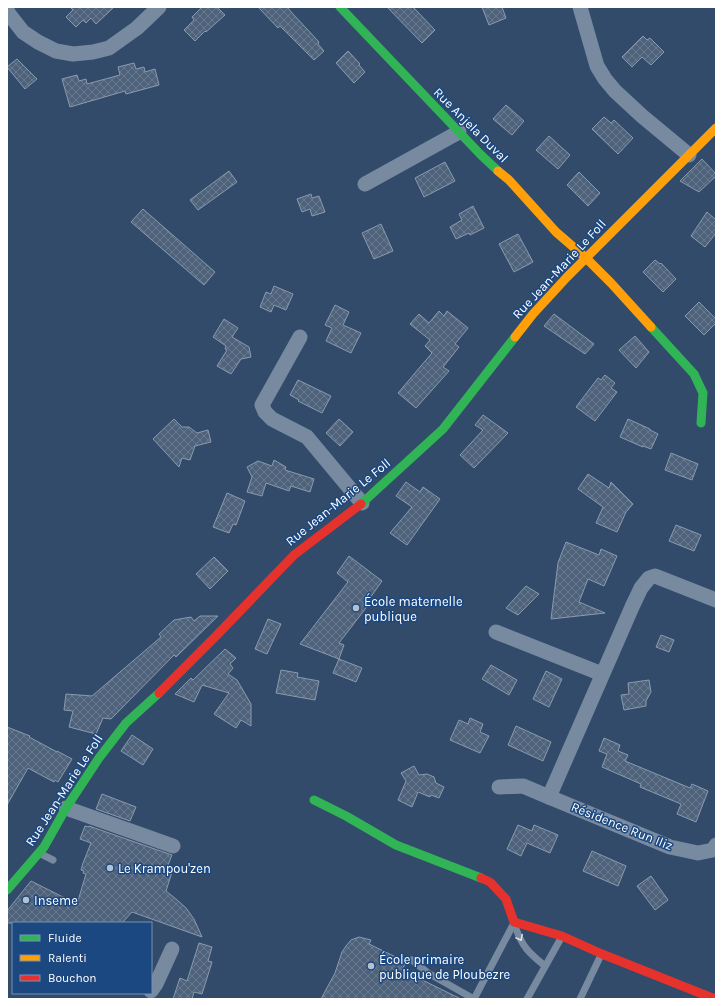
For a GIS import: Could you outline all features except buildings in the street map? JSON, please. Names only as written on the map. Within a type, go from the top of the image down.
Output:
[{"type":"main road","name":"Rue Anjela Duval","points":[[340,7],[480,154],[509,180],[556,232],[586,258],[616,288],[694,374],[703,393],[701,423]]},
{"type":"main road","name":"Rue Jean-Marie Le Foll","points":[[7,890],[49,839],[66,808],[99,758],[126,723],[160,692],[215,637],[294,555],[362,503],[443,429],[532,314],[716,128]]},
{"type":"main road","points":[[314,800],[346,816],[396,845],[490,882],[506,899],[514,922],[562,936],[602,954],[715,999]]},
{"type":"street","points":[[7,10],[23,32],[38,42],[56,51],[73,54],[93,52],[109,48],[137,28],[159,7]]},
{"type":"street","points":[[580,7],[597,66],[605,79],[615,91],[642,116],[689,155]]},
{"type":"street","points":[[365,184],[459,132]]},
{"type":"street","points":[[300,337],[262,405],[265,412],[272,419],[307,437],[362,503]]},
{"type":"street","points":[[549,797],[632,607],[641,588],[649,578],[655,576],[716,600]]},
{"type":"street","points":[[496,632],[602,674]]},
{"type":"street","name":"Résidence Run Iliz","points":[[499,787],[523,786],[670,847],[698,853],[713,850],[716,845]]},
{"type":"street","points":[[66,808],[168,842]]},
{"type":"street","points":[[152,989],[156,984],[172,949]]},
{"type":"lane","points":[[39,853],[53,860]]},
{"type":"lane","points":[[514,922],[519,938],[530,953],[545,966]]},
{"type":"lane","points":[[412,960],[428,973],[474,999],[514,922]]},
{"type":"lane","points":[[527,999],[562,936]]},
{"type":"lane","points":[[580,999],[602,954]]},
{"type":"traffic: fast","points":[[340,7],[498,171]]},
{"type":"traffic: fast","points":[[651,327],[694,374],[703,393],[701,423]]},
{"type":"traffic: fast","points":[[361,504],[443,429],[515,337]]},
{"type":"traffic: fast","points":[[7,890],[44,847],[66,808],[99,758],[126,723],[159,693]]},
{"type":"traffic: fast","points":[[314,800],[346,816],[396,845],[481,878]]},
{"type":"traffic: slow","points":[[515,337],[533,314],[567,277],[716,128]]},
{"type":"traffic: slow","points":[[498,171],[509,180],[556,232],[586,258],[611,283],[651,327]]},
{"type":"traffic: jam","points":[[159,693],[294,555],[361,504]]},
{"type":"traffic: jam","points":[[481,878],[490,882],[506,899],[514,922],[562,936],[602,954],[715,999]]},
{"type":"place","name":"École maternelle publique","points":[[356,608]]},
{"type":"place","name":"Le Krampou'zen","points":[[110,868]]},
{"type":"place","name":"Inseme","points":[[26,900]]},
{"type":"place","name":"École primaire publique de Ploubezre","points":[[371,966]]}]
